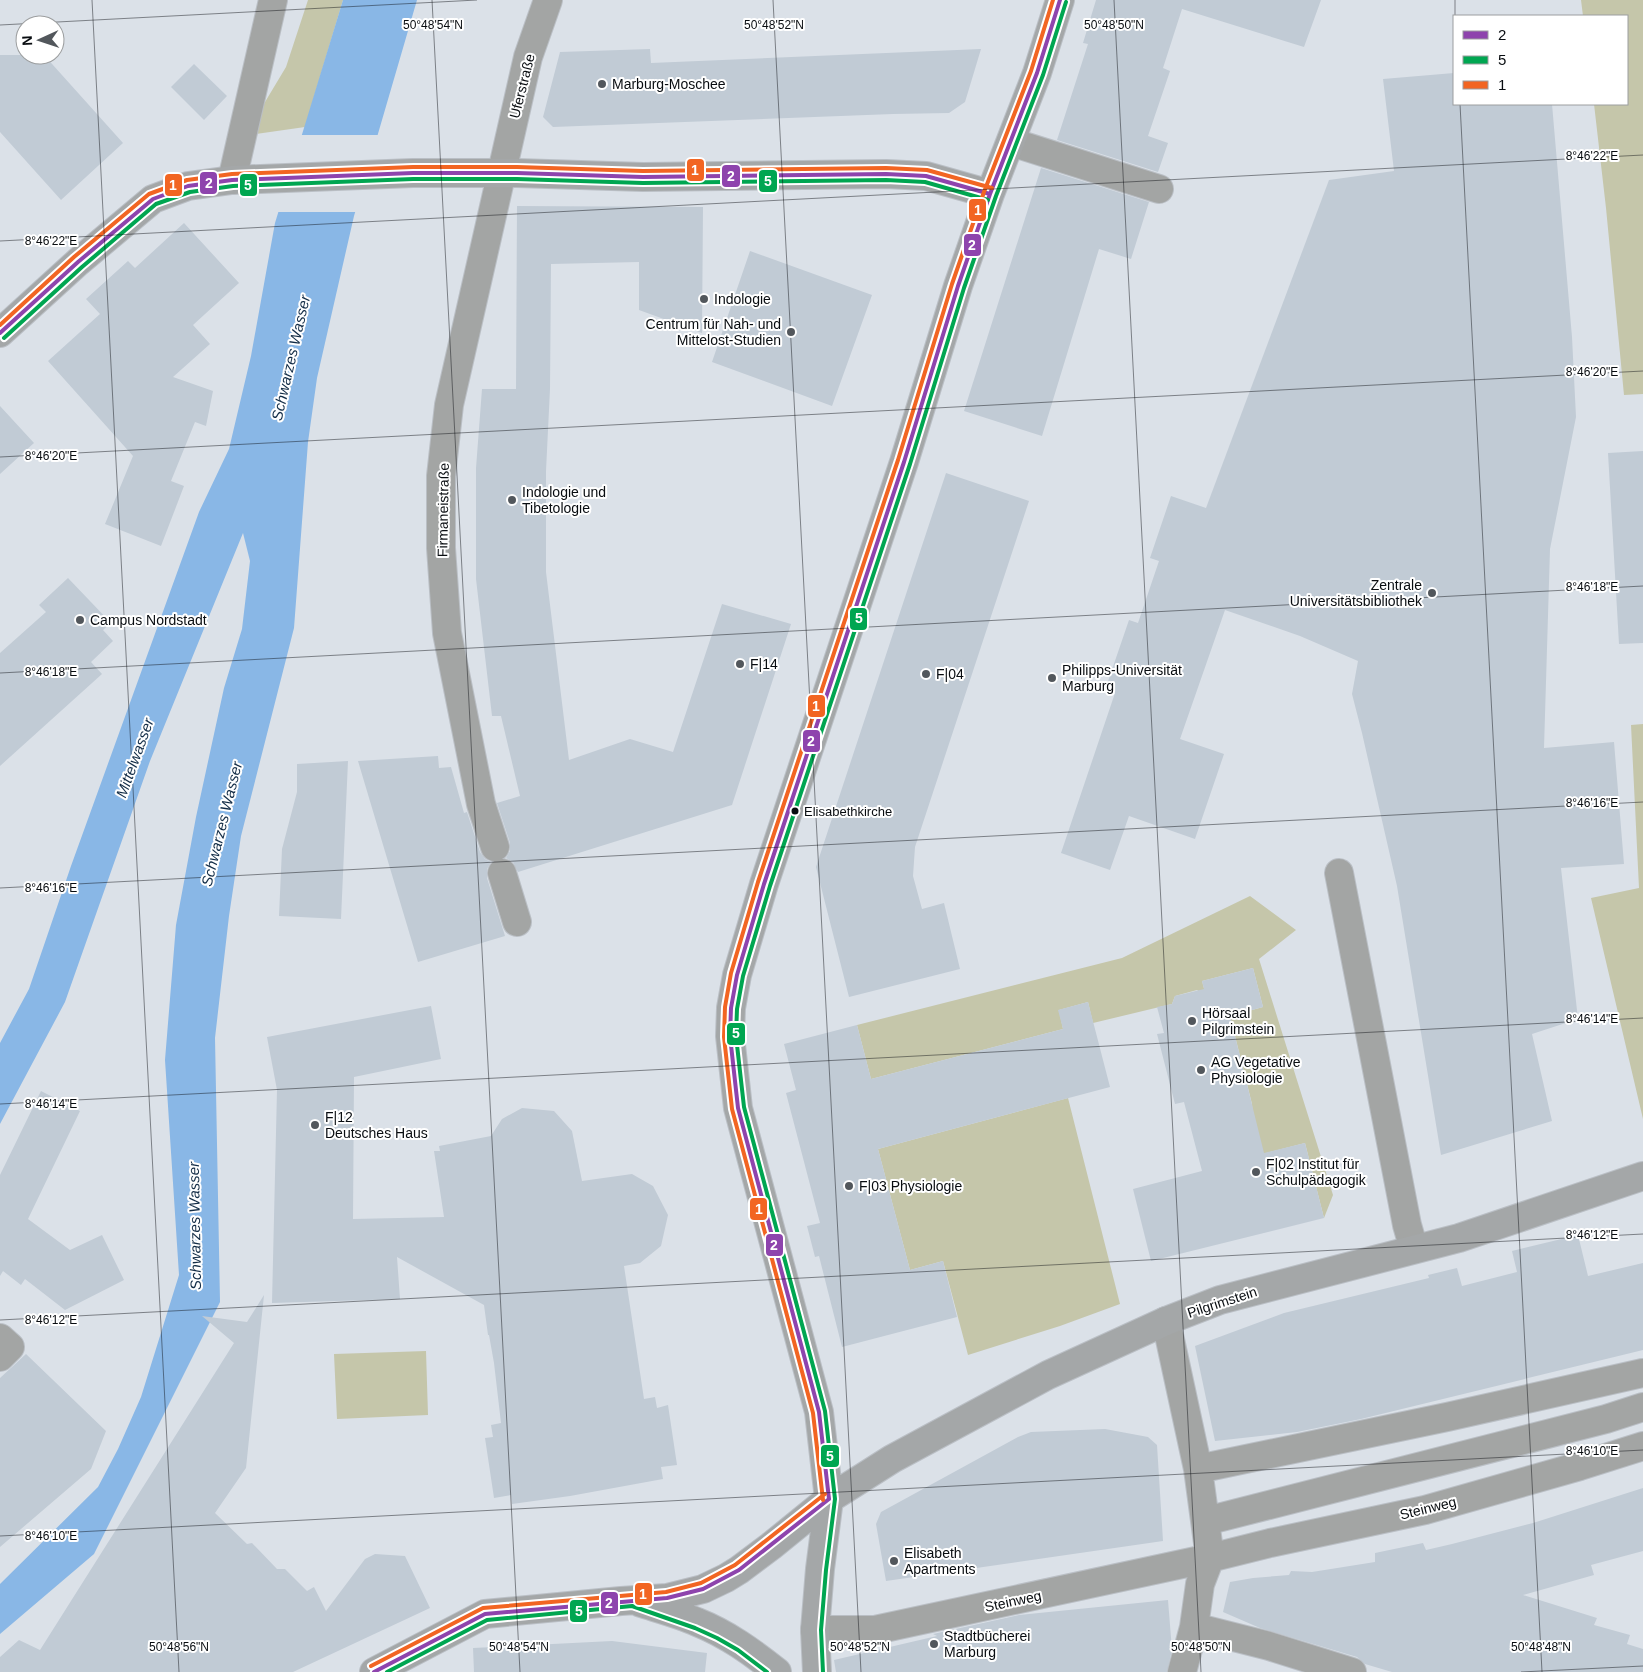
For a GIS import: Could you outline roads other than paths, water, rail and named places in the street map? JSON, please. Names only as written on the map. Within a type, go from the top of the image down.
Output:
[{"type":"main road","points":[[817,1672],[815,1630],[820,1569],[829,1499],[819,1412],[738,1108],[730,1036],[730,1008],[737,974],[764,884],[904,462],[958,286],[990,194],[1037,73],[1060,0]]},
{"type":"main road","points":[[0,333],[78,262],[153,199],[188,186],[271,177],[413,173],[643,177],[886,174],[926,176],[990,194]]},
{"type":"main road","name":"Pilgrimstein","points":[[374,1672],[485,1614],[667,1598],[703,1589],[726,1578],[767,1550],[829,1499],[892,1459],[1048,1376],[1166,1321],[1220,1300],[1459,1238],[1643,1176]]},
{"type":"main road","points":[[633,1600],[720,1632],[742,1645],[777,1672]]},
{"type":"street","points":[[232,180],[273,0]]},
{"type":"street","name":"Uferstraße","points":[[501,174],[528,56],[548,0]]},
{"type":"street","points":[[1011,142],[1159,189]]},
{"type":"street","name":"Firmaneistraße","points":[[495,846],[481,804],[447,633],[441,548],[441,476],[449,405],[501,174]]},
{"type":"street","points":[[502,873],[517,922]]},
{"type":"street","points":[[1338,873],[1407,1224],[1414,1249]]},
{"type":"street","points":[[1166,1321],[1198,1469],[1210,1558],[1200,1584],[1194,1627],[1182,1672]]},
{"type":"street","points":[[0,1338],[10,1348],[0,1357]]},
{"type":"street","points":[[1198,1469],[1447,1418],[1643,1373]]},
{"type":"street","points":[[1206,1521],[1606,1419],[1643,1407]]},
{"type":"street","name":"Steinweg","points":[[815,1630],[875,1630],[1210,1558],[1270,1543],[1425,1510],[1643,1446]]},
{"type":"street","points":[[1194,1627],[1269,1646],[1352,1672]]},
{"type":"water","points":[[343,0],[417,0],[354,216],[317,378],[308,442],[294,628],[241,836],[229,916],[215,1038],[220,1302],[94,1554],[0,1634],[0,1584],[98,1487],[118,1449],[141,1397],[179,1275],[165,1060],[176,925],[196,817],[224,688],[242,629],[250,561],[243,533],[150,761],[65,1002],[0,1124],[0,1043],[29,989],[71,866],[199,512],[229,449],[251,356],[275,223]]},
{"type":"place","name":"Marburg-Moschee","points":[[602,84]]},
{"type":"place","name":"Indologie","points":[[704,299]]},
{"type":"place","name":"Centrum für Nah- und Mittelost-Studien","points":[[791,332]]},
{"type":"place","name":"Indologie und Tibetologie","points":[[512,500]]},
{"type":"place","name":"Zentrale Universitätsbibliothek","points":[[1432,593]]},
{"type":"place","name":"Campus Nordstadt","points":[[80,620]]},
{"type":"place","name":"F|14","points":[[740,664]]},
{"type":"place","name":"F|04","points":[[926,674]]},
{"type":"place","name":"Philipps-Universität Marburg","points":[[1052,678]]},
{"type":"place","name":"Elisabethkirche","points":[[795,811]]},
{"type":"place","name":"Hörsaal Pilgrimstein","points":[[1192,1021]]},
{"type":"place","name":"AG Vegetative Physiologie","points":[[1201,1070]]},
{"type":"place","name":"F|12 Deutsches Haus","points":[[315,1125]]},
{"type":"place","name":"F|02 Institut für Schulpädagogik","points":[[1256,1172]]},
{"type":"place","name":"F|03 Physiologie","points":[[849,1186]]},
{"type":"place","name":"Elisabeth Apartments","points":[[894,1561]]},
{"type":"place","name":"Stadtbücherei Marburg","points":[[934,1644]]},
{"type":"water label","name":"Schwarzes Wasser","points":[[291,358]]},
{"type":"water label","name":"Mittelwasser","points":[[135,758]]},
{"type":"water label","name":"Schwarzes Wasser","points":[[222,824]]},
{"type":"water label","name":"Schwarzes Wasser","points":[[195,1226]]}]
